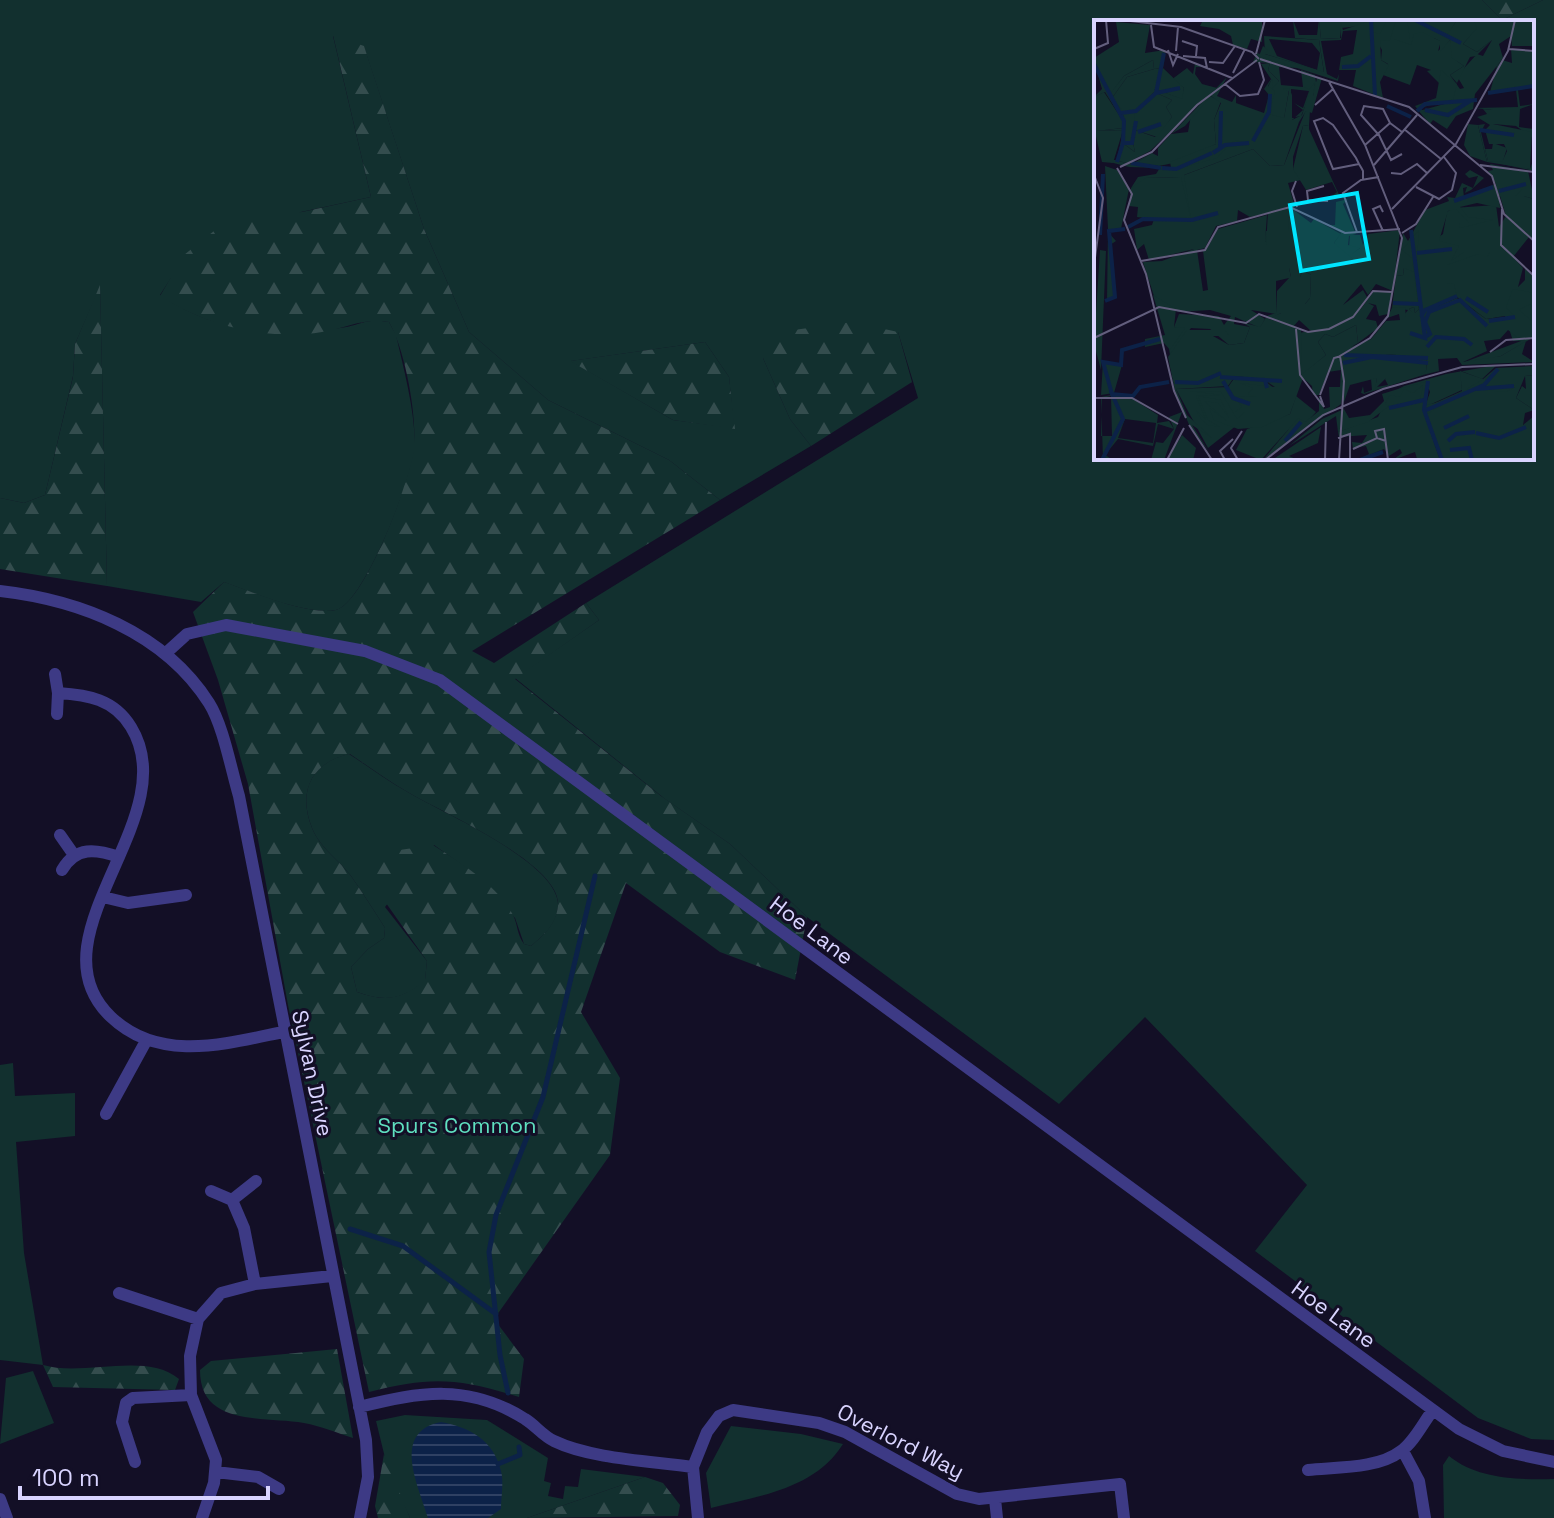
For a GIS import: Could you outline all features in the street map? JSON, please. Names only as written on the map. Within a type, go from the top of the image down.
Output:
[{"type":"street","points":[[0,591],[76,606],[115,622],[166,653]]},
{"type":"street","name":"Hoe Lane","points":[[166,653],[187,634],[226,625],[365,651],[440,680],[1459,1429],[1503,1451],[1554,1462]]},
{"type":"street","name":"Sylvan Drive","points":[[166,653],[210,704],[235,783],[359,1407],[368,1477],[360,1518]]},
{"type":"street","points":[[55,674],[57,714]]},
{"type":"street","points":[[58,693],[84,695],[112,705],[125,717],[138,737],[143,756],[143,788],[88,940],[89,980],[103,1010],[130,1033],[146,1041],[212,1047],[283,1032]]},
{"type":"street","points":[[60,835],[74,855]]},
{"type":"street","points":[[62,870],[74,855],[92,850],[119,857]]},
{"type":"street","points":[[103,897],[128,903],[186,895]]},
{"type":"street","points":[[106,1114],[146,1041]]},
{"type":"street","points":[[232,1200],[256,1181]]},
{"type":"street","points":[[211,1191],[232,1200],[244,1228],[255,1284]]},
{"type":"street","points":[[202,1518],[216,1472],[216,1460],[191,1395],[190,1356],[198,1319],[221,1293],[255,1284],[332,1276]]},
{"type":"street","points":[[119,1293],[198,1319]]},
{"type":"street","points":[[359,1407],[432,1391],[468,1395],[526,1420],[555,1442],[693,1467],[698,1518]]},
{"type":"street","points":[[135,1462],[122,1422],[126,1403],[133,1398],[191,1395]]},
{"type":"street","name":"Overlord Way","points":[[693,1467],[707,1432],[719,1416],[733,1410],[819,1423],[845,1432],[957,1494],[995,1499],[1120,1484],[1124,1518]]},
{"type":"street","points":[[1308,1470],[1356,1465],[1403,1451],[1433,1410]]},
{"type":"street","points":[[1403,1451],[1419,1481],[1425,1518]]},
{"type":"street","points":[[216,1472],[258,1477],[279,1489]]},
{"type":"street","points":[[0,1499],[7,1518]]},
{"type":"street","points":[[995,1499],[997,1518]]},
{"type":"green space","points":[[0,0],[1482,0],[1502,20],[1543,0],[1554,0],[1554,1440],[1531,1439],[1478,1418],[1255,1251],[1307,1185],[1145,1017],[1059,1104],[807,917],[730,844],[665,799],[515,678],[599,620],[586,603],[918,398],[898,332],[763,358],[790,419],[811,446],[720,500],[669,460],[548,400],[469,332],[424,229],[364,47],[333,36],[371,197],[301,212],[171,278],[160,295],[202,317],[247,329],[293,332],[340,328],[368,321],[389,322],[396,335],[405,375],[415,443],[397,507],[360,585],[336,610],[324,611],[280,602],[224,582],[201,602],[107,586],[100,287],[75,344],[73,376],[45,495],[24,503],[0,498]],"holes":[[[705,342],[729,377],[734,428],[673,420],[571,361]]]},
{"type":"green space","points":[[1482,0],[1543,0],[1502,20]]},
{"type":"green space","name":"Spurs Common","points":[[333,35],[364,46],[424,229],[469,332],[548,400],[669,460],[720,500],[472,651],[494,663],[586,603],[599,620],[515,679],[661,796],[730,844],[807,917],[795,980],[720,952],[626,883],[581,1012],[620,1078],[610,1155],[494,1319],[524,1359],[519,1397],[479,1386],[444,1381],[410,1383],[369,1392],[288,1005],[248,784],[218,680],[193,612],[224,582],[280,602],[311,609],[336,610],[348,602],[373,563],[405,484],[414,447],[414,418],[405,365],[389,322],[362,322],[301,334],[259,332],[197,316],[160,296],[184,255],[229,219],[302,212],[371,197]],"holes":[[[350,754],[406,791],[496,840],[540,873],[554,890],[558,906],[555,918],[545,933],[531,946],[524,944],[513,915],[498,894],[433,845],[392,852],[376,861],[369,879],[427,961],[425,980],[408,992],[392,997],[357,992],[351,967],[384,938],[385,928],[351,876],[315,835],[306,802],[307,790],[317,771]]]},
{"type":"green space","points":[[100,285],[107,586],[0,569],[0,498],[24,503],[45,495],[73,377],[75,344]]},
{"type":"green space","points":[[852,322],[898,332],[912,382],[811,446],[790,419],[763,358],[772,333]]},
{"type":"green space","points":[[705,342],[729,377],[735,429],[673,420],[570,361]]},
{"type":"green space","points":[[349,754],[399,787],[496,840],[540,873],[554,890],[558,907],[555,919],[545,934],[531,946],[524,944],[515,918],[472,872],[434,845],[385,907],[427,961],[425,981],[408,992],[392,997],[357,992],[351,967],[384,938],[385,928],[351,876],[315,835],[306,802],[307,790],[317,771],[336,758]]},
{"type":"green space","points":[[13,1063],[15,1096],[75,1093],[75,1136],[16,1142],[24,1253],[43,1365],[0,1360],[0,1065]]},
{"type":"green space","points":[[337,1349],[353,1438],[304,1423],[253,1418],[222,1410],[210,1401],[203,1388],[200,1370],[211,1361]]},
{"type":"green space","points":[[43,1365],[77,1368],[132,1365],[166,1371],[179,1379],[175,1390],[53,1387]]},
{"type":"green space","points":[[33,1371],[54,1423],[0,1444],[6,1378]]},
{"type":"green space","points":[[405,1415],[487,1420],[548,1458],[544,1481],[551,1483],[548,1496],[563,1499],[565,1486],[578,1487],[581,1469],[645,1477],[527,1518],[410,1518],[388,1470],[376,1421]]},
{"type":"green space","points":[[731,1426],[801,1434],[843,1444],[831,1459],[802,1481],[711,1508],[706,1473]]},
{"type":"green space","points":[[384,1454],[410,1518],[378,1518],[375,1506]]},
{"type":"green space","points":[[1449,1456],[1485,1474],[1554,1479],[1554,1518],[1444,1518],[1443,1465]]},
{"type":"green space","points":[[645,1477],[663,1483],[680,1505],[678,1516],[527,1518]]},
{"type":"water","points":[[441,1422],[461,1427],[479,1437],[498,1460],[502,1480],[501,1509],[488,1518],[428,1518],[415,1475],[412,1448],[416,1436]]},
{"type":"waterway","points":[[508,1393],[500,1355],[489,1252],[496,1215],[543,1097],[595,876]]},
{"type":"waterway","points":[[350,1229],[403,1246],[496,1314]]},
{"type":"waterway","points":[[498,1464],[520,1455],[519,1447]]}]
